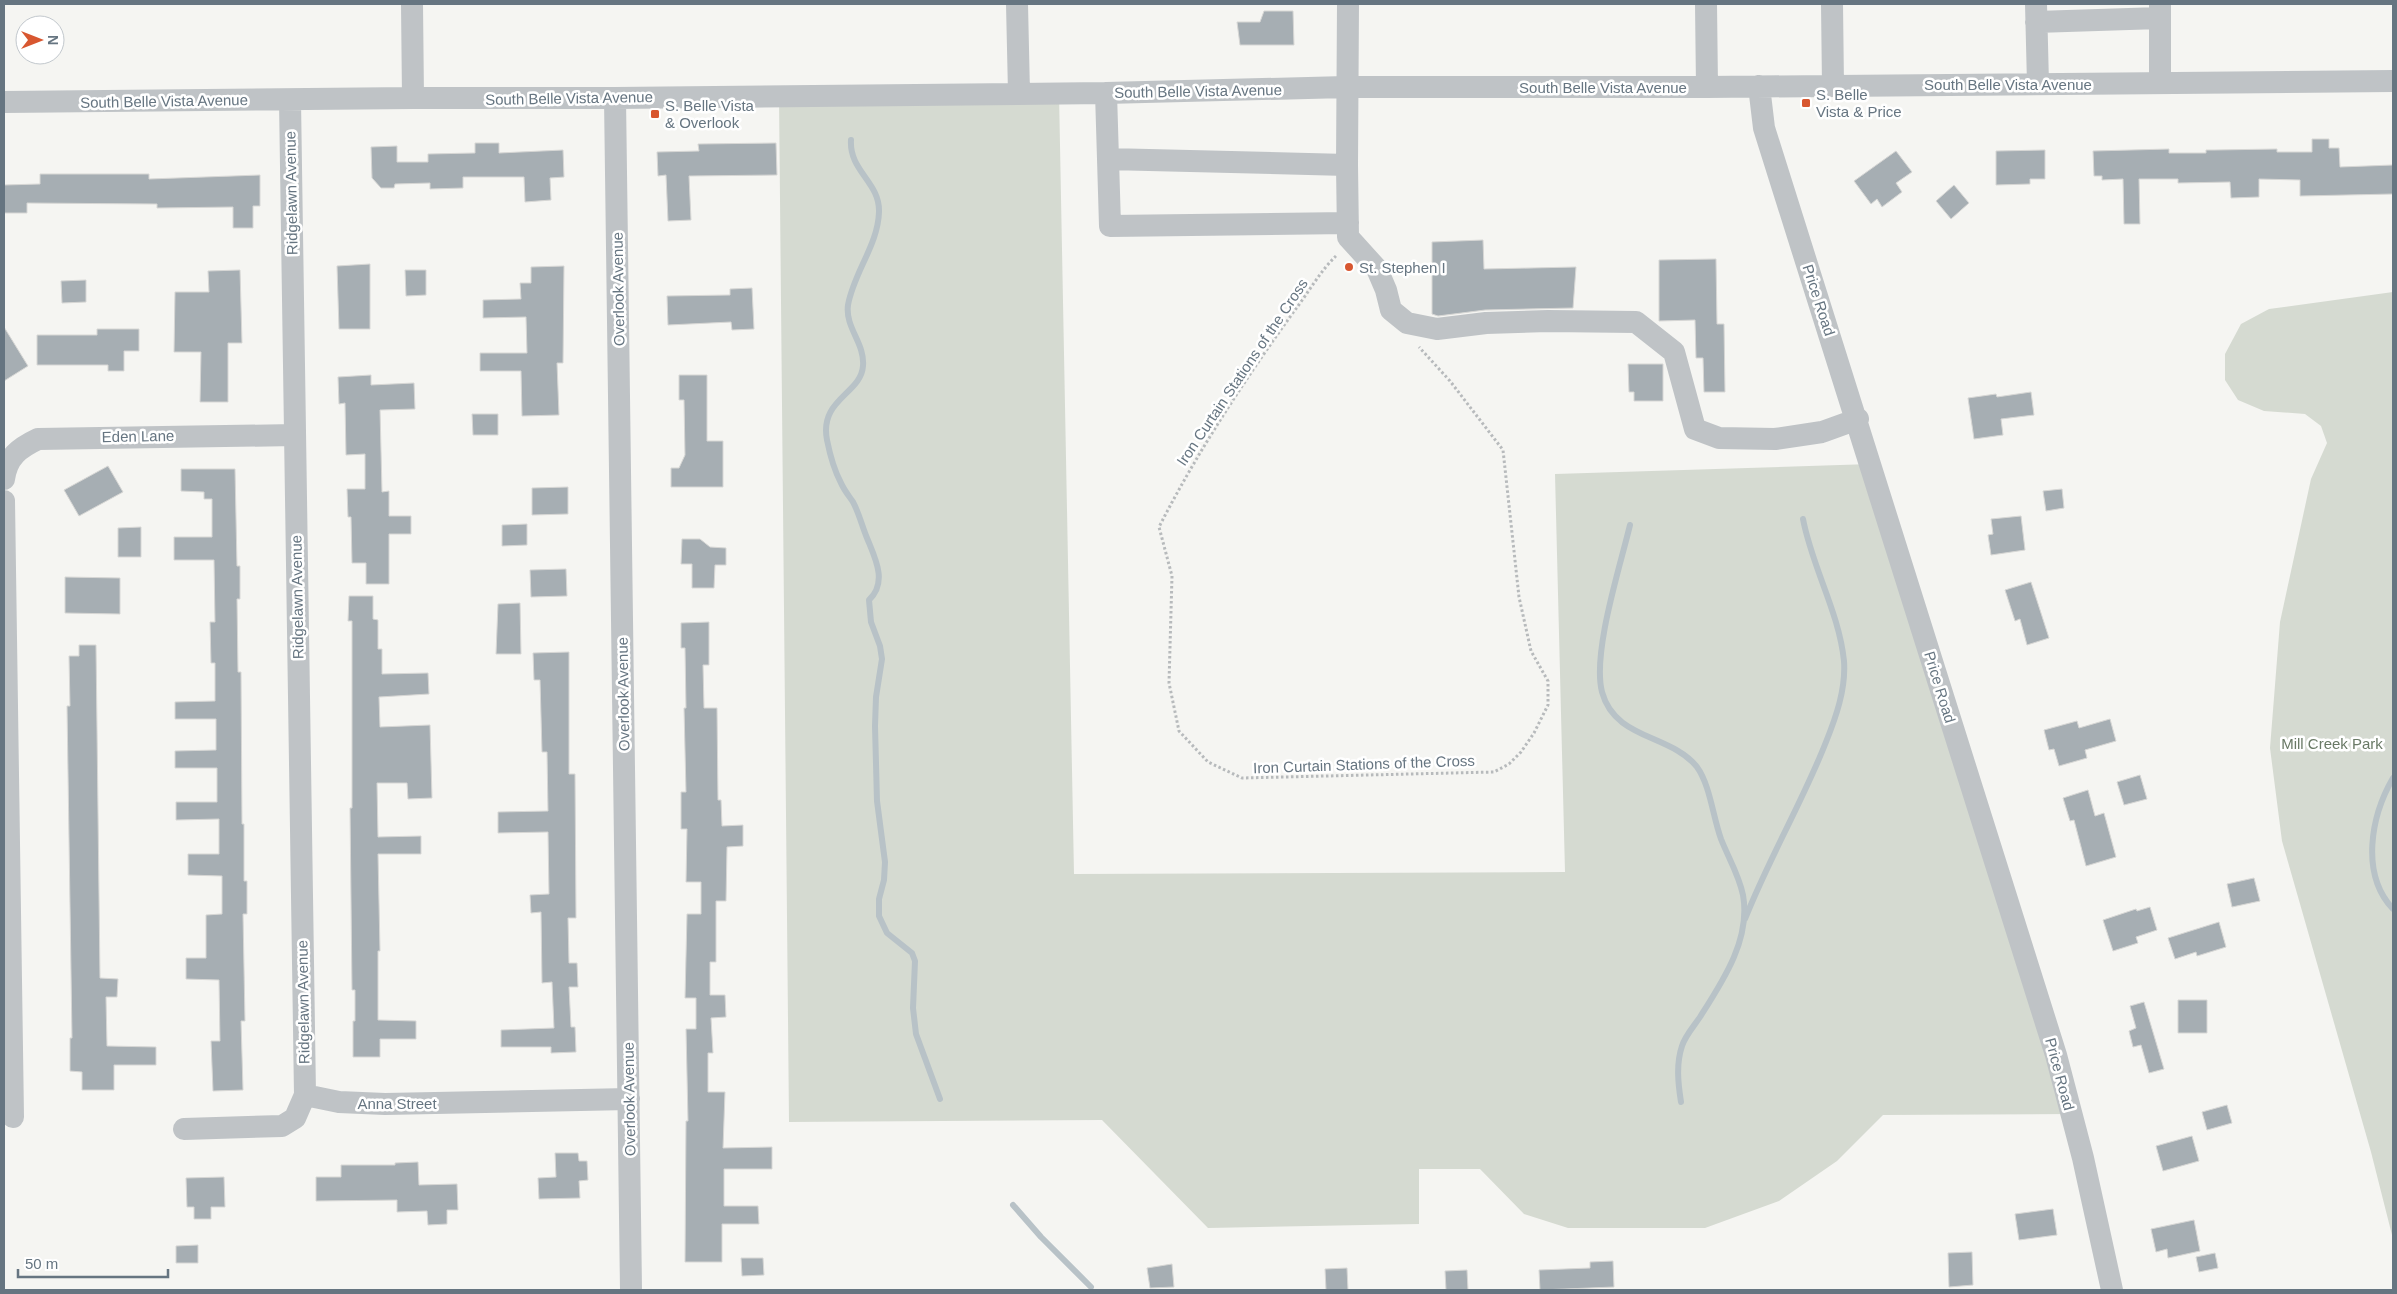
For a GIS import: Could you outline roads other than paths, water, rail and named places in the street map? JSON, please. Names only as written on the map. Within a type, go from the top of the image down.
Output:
[{"type":"street","points":[[412,4],[413,98]]},
{"type":"street","points":[[1017,4],[1019,93]]},
{"type":"street","points":[[1348,4],[1346,87],[1348,237],[1377,269],[1386,290],[1391,310],[1407,323],[1437,329],[1486,323],[1548,321],[1636,322],[1674,352],[1695,429],[1718,438],[1775,439],[1822,432],[1858,420]]},
{"type":"street","points":[[1706,4],[1707,87]]},
{"type":"street","points":[[1832,4],[1833,86]]},
{"type":"street","points":[[2038,84],[2036,13],[2160,11],[2160,83]]},
{"type":"street","name":"South Belle Vista Avenue","points":[[4,102],[1106,93],[1346,87],[1707,87],[2393,81]]},
{"type":"street","name":"Price Road","points":[[1759,86],[1764,128],[1858,420],[2056,1056],[2083,1158],[2112,1290]]},
{"type":"street","points":[[1106,93],[1110,226],[1348,223]]},
{"type":"street","name":"Overlook Avenue","points":[[615,98],[631,1290]]},
{"type":"street","name":"Ridgelawn Avenue","points":[[290,100],[305,1095]]},
{"type":"street","points":[[1108,159],[1347,165]]},
{"type":"street","name":"Eden Lane","points":[[4,479],[10,459],[18,449],[38,439],[295,435]]},
{"type":"street","points":[[4,501],[13,1116]]},
{"type":"street","points":[[184,1129],[282,1126],[295,1118],[305,1095]]},
{"type":"street","name":"Anna Street","points":[[305,1095],[339,1102],[385,1104],[629,1099]]},
{"type":"waterway","points":[[851,140],[855,160],[875,192],[879,212],[875,236],[855,281],[848,305],[849,321],[863,358],[861,376],[834,406],[829,415],[826,426],[827,440],[836,473],[857,511],[876,562],[879,578],[875,593],[869,600],[871,622],[880,646],[882,659],[876,697],[875,726],[877,801],[885,862],[884,880],[879,899],[879,916],[887,933],[912,953],[915,961],[913,1008],[916,1034],[940,1099]]},
{"type":"waterway","points":[[1745,919],[1764,874],[1817,765],[1837,713],[1842,692],[1844,661],[1837,625],[1812,555],[1803,519]]},
{"type":"waterway","points":[[1630,525],[1604,633],[1600,675],[1602,692],[1609,708],[1619,719],[1631,728],[1673,748],[1686,756],[1697,767],[1705,783],[1721,839],[1736,873],[1743,895],[1743,928],[1733,959],[1718,989],[1683,1042],[1678,1074],[1681,1102]]},
{"type":"waterway","points":[[2393,778],[2379,810],[2372,845],[2376,879],[2383,895],[2393,909]]},
{"type":"waterway","points":[[1013,1205],[1041,1237],[1091,1287]]},
{"type":"place","name":"S. Belle Vista & Price","points":[[1806,103]]},
{"type":"place","name":"S. Belle Vista & Overlook","points":[[655,114]]},
{"type":"place","name":"St. Stephen I","points":[[1349,267]]},
{"type":"park label","name":"Mill Creek Park","points":[[2332,743]]}]
